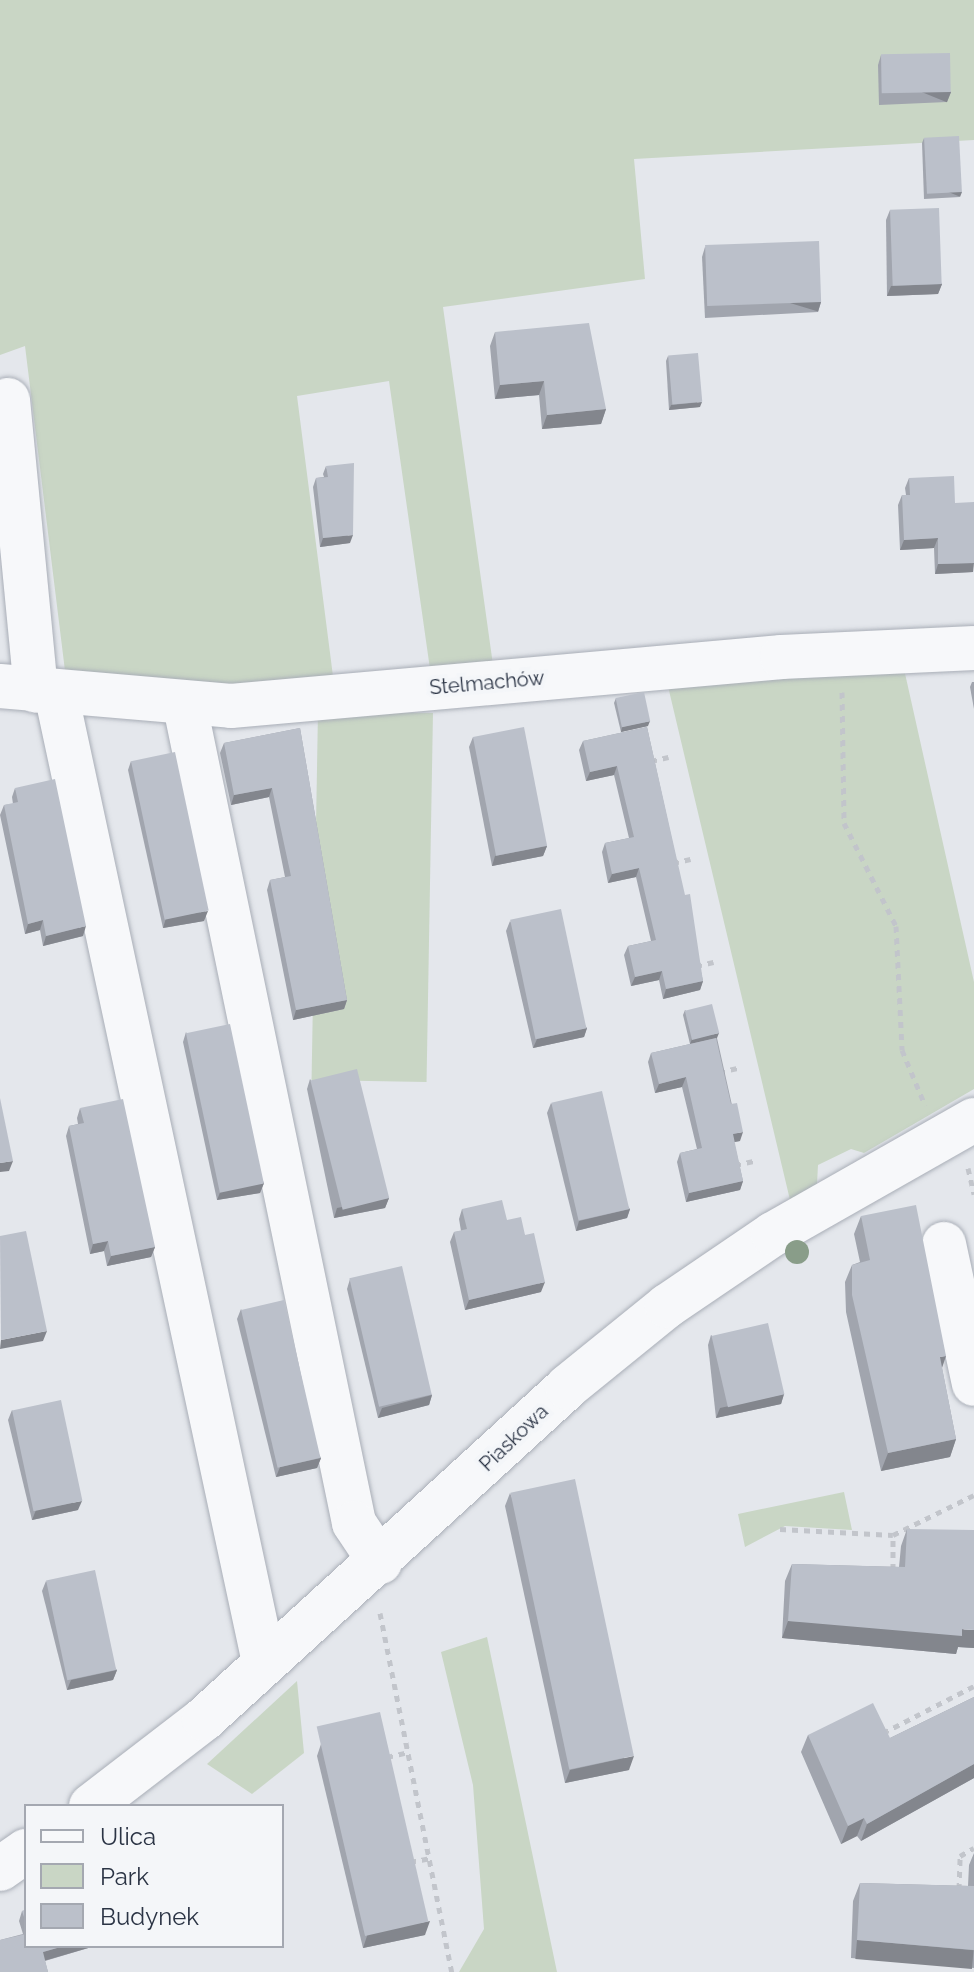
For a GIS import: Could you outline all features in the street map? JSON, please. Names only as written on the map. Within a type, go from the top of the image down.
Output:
[{"type":"street","points":[[8,400],[31,690],[264,1662]]},
{"type":"street","name":"Stelmachów","points":[[31,690],[185,706],[841,653],[974,648]]},
{"type":"street","points":[[185,706],[354,1523],[373,1568]]},
{"type":"street","name":"Piaskowa","points":[[93,1804],[373,1568],[567,1387],[667,1306],[773,1234],[957,1130]]},
{"type":"street","points":[[944,1244],[974,1384]]},
{"type":"street","points":[[0,1869],[24,1852]]},
{"type":"path","points":[[841,653],[844,823],[896,926],[902,1050],[957,1130]]},
{"type":"path","points":[[650,761],[669,757]]},
{"type":"path","points":[[672,863],[691,859]]},
{"type":"path","points":[[695,967],[714,962]]},
{"type":"path","points":[[718,1073],[738,1068]]},
{"type":"path","points":[[734,1165],[754,1161]]},
{"type":"path","points":[[780,1529],[893,1535],[974,1495]]},
{"type":"path","points":[[893,1535],[893,1577],[904,1577]]},
{"type":"path","points":[[373,1568],[452,1972]]},
{"type":"path","points":[[883,1733],[974,1686]]},
{"type":"path","points":[[382,1758],[409,1752]]},
{"type":"path","points":[[973,1897],[958,1895],[960,1856],[974,1848]]},
{"type":"path","points":[[409,1862],[430,1858]]},
{"type":"green space","points":[[0,0],[974,0],[974,140],[634,159],[645,279],[443,307],[494,672],[431,676],[389,381],[297,396],[334,684],[229,695],[66,679],[25,346],[0,355]]},
{"type":"green space","points":[[902,660],[974,982],[974,1089],[864,1153],[851,1149],[818,1165],[817,1184],[790,1200],[666,678]]},
{"type":"green space","points":[[318,711],[433,713],[427,1082],[312,1080]]},
{"type":"green space","points":[[844,1492],[852,1530],[785,1526],[745,1547],[738,1514]]},
{"type":"green space","points":[[487,1637],[557,1972],[459,1972],[484,1929],[473,1785],[441,1652]]},
{"type":"green space","points":[[297,1681],[304,1753],[252,1794],[207,1764]]},
{"type":"building","points":[[950,53],[951,92],[882,93],[881,54]]},
{"type":"building","points":[[959,136],[962,192],[927,194],[924,138]]},
{"type":"building","points":[[939,208],[942,284],[893,286],[890,210]]},
{"type":"building","points":[[819,241],[821,302],[707,306],[705,245]]},
{"type":"building","points":[[589,323],[606,409],[547,415],[544,381],[500,385],[495,332]]},
{"type":"building","points":[[698,353],[702,402],[672,404],[668,356]]},
{"type":"building","points":[[354,463],[353,535],[323,538],[316,478],[328,477],[326,466]]},
{"type":"building","points":[[954,476],[955,503],[974,502],[974,563],[938,564],[938,538],[904,540],[902,495],[910,495],[909,478]]},
{"type":"building","points":[[644,692],[650,721],[622,727],[616,698]]},
{"type":"building","points":[[524,727],[547,846],[496,856],[473,737]]},
{"type":"building","points":[[647,727],[685,895],[690,894],[703,981],[666,989],[662,971],[635,977],[628,946],[656,940],[639,868],[612,874],[605,843],[634,837],[617,766],[590,772],[583,741]]},
{"type":"building","points":[[300,728],[347,1000],[296,1010],[270,880],[291,876],[272,788],[234,795],[224,743]]},
{"type":"building","points":[[175,752],[209,910],[165,920],[131,761]]},
{"type":"building","points":[[55,779],[86,926],[46,936],[43,920],[28,924],[4,805],[18,802],[15,788]]},
{"type":"building","points":[[561,909],[586,1028],[536,1039],[510,920]]},
{"type":"building","points":[[712,1004],[719,1033],[692,1040],[685,1011]]},
{"type":"building","points":[[230,1024],[264,1183],[220,1193],[186,1033]]},
{"type":"building","points":[[716,1038],[731,1104],[737,1103],[743,1132],[733,1134],[743,1181],[689,1193],[680,1153],[702,1148],[686,1077],[659,1084],[651,1053]]},
{"type":"building","points":[[357,1069],[389,1198],[343,1210],[310,1081]]},
{"type":"building","points":[[602,1091],[629,1209],[579,1221],[551,1103]]},
{"type":"building","points":[[0,1098],[13,1161],[0,1163]]},
{"type":"building","points":[[123,1099],[155,1247],[111,1256],[108,1241],[93,1244],[69,1126],[84,1123],[80,1108]]},
{"type":"building","points":[[502,1200],[507,1220],[521,1217],[525,1235],[534,1233],[545,1282],[469,1300],[454,1232],[467,1229],[462,1209]]},
{"type":"building","points":[[916,1205],[946,1356],[940,1357],[956,1439],[888,1453],[852,1295],[852,1265],[870,1260],[861,1216]]},
{"type":"building","points":[[26,1231],[47,1331],[1,1340],[0,1236]]},
{"type":"building","points":[[402,1266],[432,1395],[379,1407],[349,1278]]},
{"type":"building","points":[[284,1300],[320,1458],[278,1468],[241,1310]]},
{"type":"building","points":[[768,1323],[784,1394],[728,1407],[711,1336]]},
{"type":"building","points":[[61,1400],[82,1501],[34,1511],[12,1410]]},
{"type":"building","points":[[575,1479],[634,1756],[569,1770],[510,1493]]},
{"type":"building","points":[[907,1529],[974,1530],[974,1630],[962,1629],[962,1636],[788,1621],[792,1564],[905,1567]]},
{"type":"building","points":[[95,1570],[116,1670],[67,1680],[46,1580]]},
{"type":"building","points":[[974,1697],[974,1764],[867,1824],[864,1818],[848,1826],[808,1735],[873,1703],[890,1738]]},
{"type":"building","points":[[380,1712],[428,1921],[365,1936],[317,1727]]},
{"type":"building","points":[[860,1883],[974,1886],[974,1950],[857,1940]]},
{"type":"building","points":[[24,1934],[24,1948],[57,1948],[43,1952],[48,1972],[0,1972],[0,1940]]}]
